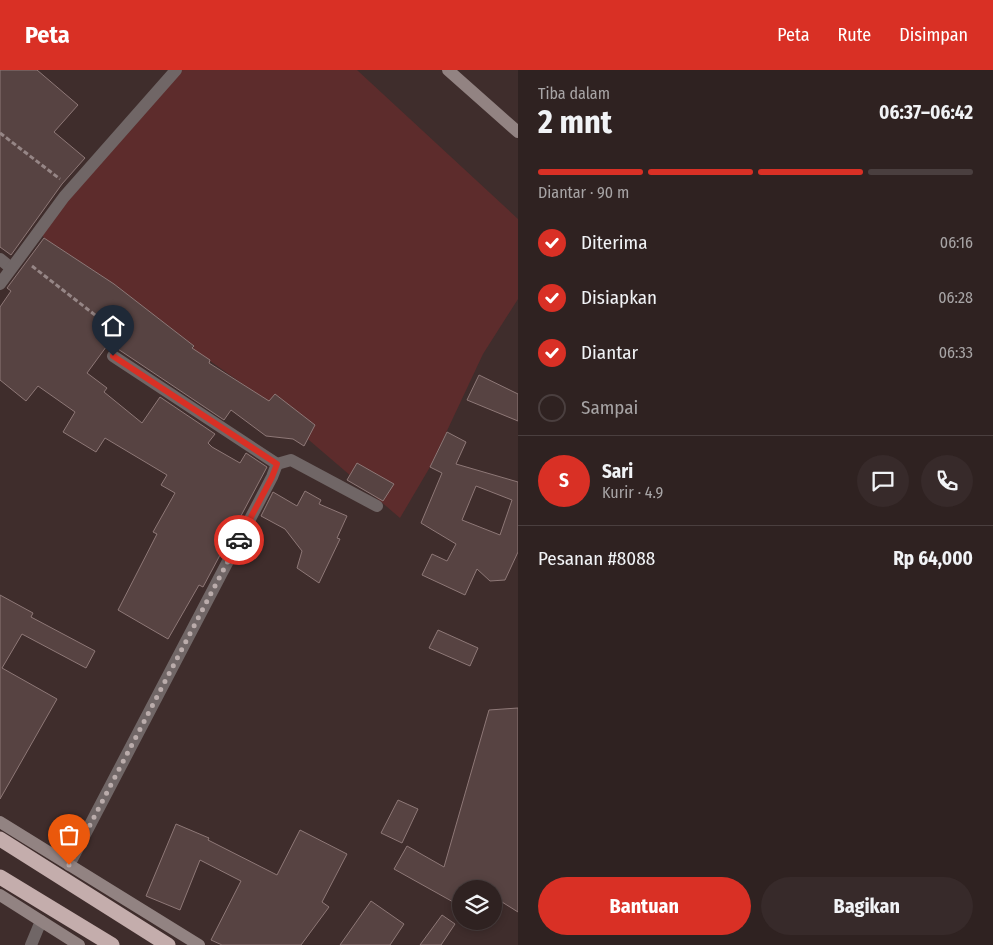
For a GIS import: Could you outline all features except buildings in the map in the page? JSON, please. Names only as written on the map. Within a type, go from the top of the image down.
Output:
[{"type":"highway","points":[[0,839],[168,945]]},
{"type":"highway","points":[[0,877],[112,945]]},
{"type":"street","points":[[0,284],[72,188],[176,70]]},
{"type":"street","points":[[449,70],[518,132]]},
{"type":"street","points":[[0,258],[11,268]]},
{"type":"street","points":[[113,356],[277,464],[291,460],[377,506]]},
{"type":"street","points":[[69,865],[272,477],[277,464]]},
{"type":"street","points":[[0,822],[198,945]]},
{"type":"street","points":[[0,895],[79,945]]},
{"type":"street","points":[[31,945],[41,921]]},
{"type":"path","points":[[0,133],[72,188]]},
{"type":"path","points":[[20,257],[95,315],[100,326],[115,339],[113,356]]},
{"type":"shaded area","points":[[169,70],[357,70],[518,219],[518,299],[483,354],[430,467],[400,518],[247,387],[193,349],[194,346],[114,284],[44,238],[39,230]]},
{"type":"way so far","points":[[69,865],[239,540]]},
{"type":"route","points":[[113,356],[277,464],[239,540]]}]
